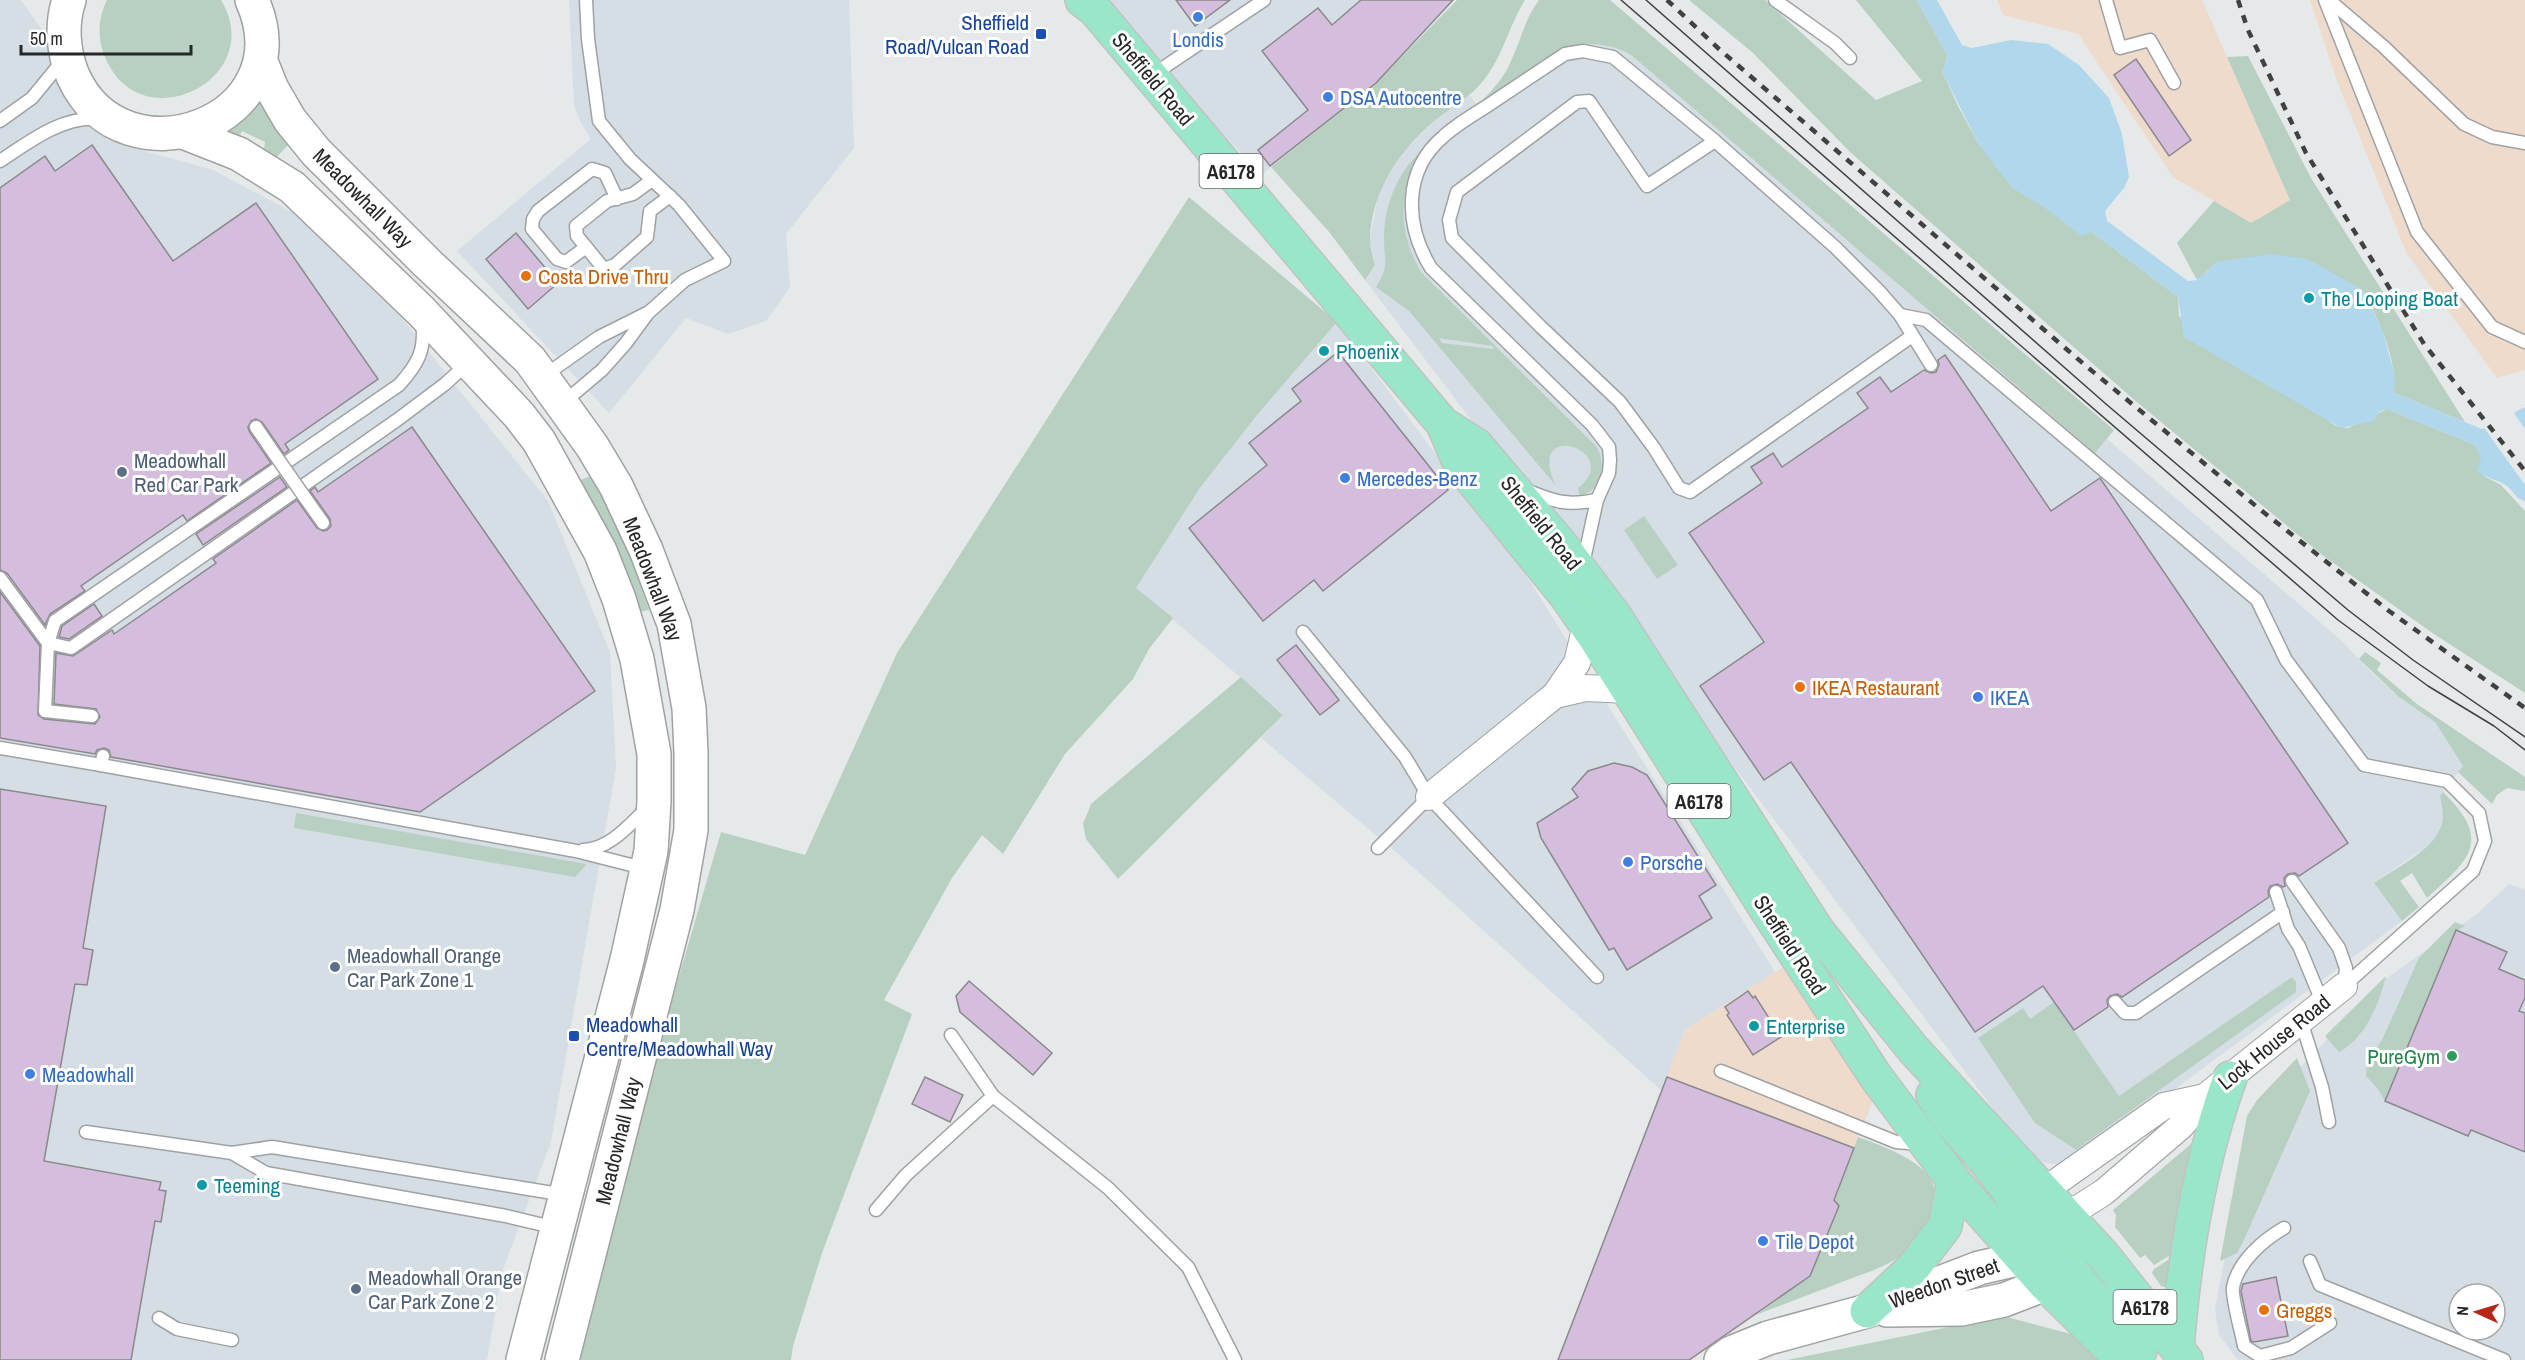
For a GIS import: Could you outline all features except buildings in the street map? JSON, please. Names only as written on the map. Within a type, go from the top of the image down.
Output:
[{"type":"main road","name":"Sheffield Road","points":[[1089,3],[1443,424],[1461,466],[1567,597],[1630,690],[1786,939],[1876,1077],[1926,1145],[1991,1224],[2041,1262]]},
{"type":"main road","name":"Sheffield Road","points":[[1443,424],[1476,445],[1510,484],[1614,615],[1679,712],[1817,930],[2046,1213],[2041,1262]]},
{"type":"main road","points":[[2182,1354],[2181,1299],[2194,1222],[2217,1114],[2218,1088]]},
{"type":"main road","points":[[1867,1311],[1912,1268],[1945,1226],[1954,1180]]},
{"type":"main road","points":[[1991,1224],[2046,1213]]},
{"type":"main road","name":"A6178","points":[[2046,1213],[2103,1255],[2182,1354]]},
{"type":"main road","points":[[2041,1262],[2082,1252],[2103,1255]]},
{"type":"main road","points":[[2041,1262],[2092,1294],[2137,1344],[2144,1360]]},
{"type":"main road","name":"A6178","points":[[2041,1262],[2122,1360]]},
{"type":"street","points":[[62,20],[70,69],[83,93],[102,113],[114,121],[147,133],[183,132],[217,119],[245,95],[261,62],[261,35],[254,1]]},
{"type":"street","name":"Meadowhall Way","points":[[261,62],[272,89],[290,120],[307,142],[427,263],[530,360],[563,403],[616,486],[646,550],[674,624],[689,708],[691,830],[677,910],[562,1360]]},
{"type":"street","name":"Meadowhall Way","points":[[183,132],[239,154],[292,187],[421,311],[519,416],[539,441],[600,551],[619,599],[637,659],[654,754],[653,833],[647,874],[627,960],[523,1360]]},
{"type":"street","points":[[427,263],[441,291],[468,329],[472,345],[470,362]]},
{"type":"street","points":[[519,416],[543,376]]},
{"type":"street","points":[[519,416],[563,403]]},
{"type":"street","points":[[1430,797],[1555,694],[1577,663],[1586,625]]},
{"type":"street","points":[[1555,694],[1585,688],[1630,690]]},
{"type":"street","points":[[647,874],[662,887],[677,910]]},
{"type":"street","name":"Lock House Road","points":[[2046,1213],[2104,1192],[2181,1126],[2218,1088],[2344,986]]},
{"type":"street","name":"Lock House Road","points":[[2046,1213],[2164,1106],[2218,1088]]},
{"type":"street","points":[[566,1195],[597,1223]]},
{"type":"street","points":[[557,1228],[597,1223]]},
{"type":"street","name":"Weedon Street","points":[[1721,1360],[1731,1353],[1768,1338],[1867,1311],[1961,1309],[2004,1300],[2041,1262]]},
{"type":"lane","points":[[563,403],[602,370],[648,313],[685,280],[724,261],[680,205],[630,159],[599,122],[588,39],[586,0]]},
{"type":"lane","points":[[1151,76],[1264,0]]},
{"type":"lane","points":[[1775,0],[1835,43],[1850,58]]},
{"type":"lane","points":[[2106,0],[2120,48],[2150,40],[2174,83]]},
{"type":"lane","points":[[2327,0],[2384,47],[2464,124],[2492,137],[2525,143]]},
{"type":"lane","points":[[2327,0],[2416,232],[2492,327],[2525,342]]},
{"type":"lane","points":[[0,121],[32,98],[62,20]]},
{"type":"lane","points":[[1582,574],[1583,555],[1597,500],[1609,473],[1609,447],[1592,425],[1431,268],[1420,250],[1413,230],[1413,185],[1420,168],[1442,136],[1565,54],[1598,53],[1613,57],[1715,141],[1835,247],[1900,315],[1930,365]]},
{"type":"lane","points":[[1715,141],[1647,186],[1589,101],[1577,102],[1457,192],[1449,220],[1452,238],[1548,335],[1620,402],[1654,448],[1679,488],[1690,492],[1912,336]]},
{"type":"lane","points":[[0,161],[34,140],[74,120],[86,118],[114,121]]},
{"type":"lane","points":[[585,247],[566,262],[557,259],[532,229],[533,219],[538,211],[592,169],[605,173],[616,199]]},
{"type":"lane","points":[[652,180],[633,194],[607,201],[576,226],[577,236],[604,269],[615,265],[647,237],[650,211],[670,196]]},
{"type":"lane","points":[[92,716],[45,711],[48,643],[55,621],[399,385],[418,364],[424,332],[421,311]]},
{"type":"lane","points":[[543,376],[598,337],[648,313]]},
{"type":"lane","points":[[1900,315],[1926,320],[2257,600],[2286,660],[2364,765],[2447,781],[2480,813],[2485,841],[2473,871],[2344,986]]},
{"type":"lane","points":[[0,578],[48,643],[71,648],[397,420],[446,384],[470,362]]},
{"type":"lane","points":[[256,427],[323,523]]},
{"type":"lane","points":[[1510,484],[1558,503],[1597,500]]},
{"type":"lane","points":[[1303,632],[1405,757],[1430,797],[1597,977]]},
{"type":"lane","points":[[0,748],[102,761],[576,851],[631,866],[647,874]]},
{"type":"lane","points":[[1378,848],[1430,797]]},
{"type":"lane","points":[[576,851],[598,848],[609,842],[654,801]]},
{"type":"lane","points":[[2292,881],[2326,933],[2339,948],[2346,968],[2344,986]]},
{"type":"lane","points":[[2276,892],[2288,929],[2299,946],[2323,1004]]},
{"type":"lane","points":[[2115,1002],[2125,1013],[2136,1013],[2283,912]]},
{"type":"lane","points":[[2301,1021],[2322,1087],[2329,1122]]},
{"type":"lane","points":[[951,1035],[993,1096],[1108,1188],[1188,1267],[1235,1360]]},
{"type":"lane","points":[[1721,1071],[1896,1142],[1926,1145]]},
{"type":"lane","points":[[876,1210],[906,1175],[993,1096]]},
{"type":"lane","points":[[86,1132],[232,1153],[272,1146],[566,1195]]},
{"type":"lane","points":[[232,1153],[266,1173],[506,1216],[557,1228]]},
{"type":"lane","points":[[2284,1228],[2268,1237],[2241,1267],[2232,1288],[2244,1346],[2260,1356],[2291,1348],[2330,1323]]},
{"type":"lane","points":[[2310,1261],[2320,1284],[2504,1360]]},
{"type":"lane","points":[[159,1318],[177,1329],[232,1340]]},
{"type":"shaded area","points":[[0,0],[21,0],[124,146],[211,169],[292,212],[401,317],[548,501],[610,652],[616,768],[551,1142],[502,1272],[487,1360],[0,1360]]},
{"type":"shaded area","points":[[569,0],[849,0],[854,148],[786,234],[790,287],[766,321],[728,334],[686,318],[609,413],[457,251],[591,139],[574,105]]},
{"type":"shaded area","points":[[1086,0],[1450,0],[1263,174]]},
{"type":"shaded area","points":[[1997,0],[2202,0],[2290,200],[2251,223],[2173,177],[2078,34],[2003,15]]},
{"type":"shaded area","points":[[2310,0],[2525,0],[2525,370],[2497,378],[2407,254],[2337,81]]},
{"type":"shaded area","points":[[1581,44],[1607,45],[1631,55],[2094,452],[2107,439],[2343,642],[2399,697],[2435,722],[2463,766],[2440,796],[2443,816],[2440,830],[2433,842],[2374,883],[2402,921],[2083,1157],[2062,1165],[2046,1163],[2031,1157],[2023,1148],[1365,280],[1375,265],[1370,240],[1377,200],[1382,185],[1404,151],[1433,122],[1469,94],[1476,104],[1554,54],[1567,47]]},
{"type":"shaded area","points":[[1337,322],[1528,578],[1775,972],[1685,1030],[1662,1091],[1404,859],[1261,738],[1283,714],[1136,588],[1200,488],[1257,415]]},
{"type":"shaded area","points":[[2509,884],[2525,890],[2525,1360],[2238,1360],[2219,1335],[2215,1309],[2251,1119],[2384,980],[2477,914]]},
{"type":"shaded area","points":[[1783,967],[1873,1100],[1834,1200],[1839,1206],[1810,1276],[1730,1334],[1722,1333],[1719,1340],[1692,1360],[1558,1360],[1685,1030]]},
{"type":"green space","points":[[107,0],[221,0],[231,29],[228,54],[215,75],[194,90],[170,98],[145,95],[122,82],[105,57],[100,28]]},
{"type":"green space","points":[[1457,0],[1525,0],[1486,78],[1477,88],[1421,133],[1390,173],[1376,204],[1372,221],[1370,241],[1375,265],[1365,280],[1330,233],[1271,167],[1376,83]]},
{"type":"green space","points":[[1539,0],[1610,0],[2114,430],[2095,453],[1631,55],[1600,45],[1584,44],[1567,47],[1483,100],[1506,72]]},
{"type":"green space","points":[[1689,0],[1765,0],[1876,100],[1922,81],[1856,0],[1917,0],[1947,55],[1943,73],[1958,106],[1978,143],[2013,188],[2092,232],[2178,297],[2179,316],[2336,426],[2348,428],[2387,409],[2475,445],[2481,455],[2484,476],[2501,485],[2525,511],[2525,693],[2434,634],[2325,557],[2138,403],[1851,153],[1753,53]]},
{"type":"green space","points":[[2248,56],[2311,178],[2465,422],[2394,393],[2390,353],[2381,327],[2363,290],[2217,262],[2197,280],[2177,243],[2214,201],[2251,223],[2290,200],[2227,57]]},
{"type":"green space","points":[[254,94],[288,145],[276,158],[264,149],[265,142],[242,131],[239,137],[221,128]]},
{"type":"green space","points":[[1422,151],[1408,181],[1405,196],[1405,226],[1413,257],[1421,272],[1597,447],[1602,462],[1598,482],[1580,497],[1578,488],[1589,474],[1590,462],[1583,453],[1573,447],[1561,446],[1552,452],[1549,464],[1556,486],[1409,311],[1376,287],[1385,268],[1384,238],[1389,202],[1399,179],[1413,159]],"holes":[[[1439,338],[1492,346],[1494,349],[1442,343]]]},
{"type":"green space","points":[[1189,197],[1337,322],[1257,415],[1200,488],[1136,588],[1173,618],[1149,649],[1133,679],[1065,754],[1003,854],[982,835],[952,878],[884,1000],[912,1014],[822,1253],[793,1346],[791,1360],[577,1360],[626,1158],[721,832],[805,855],[897,653]]},
{"type":"green space","points":[[590,476],[623,541],[649,610],[638,612],[578,481]]},
{"type":"green space","points":[[1644,516],[1678,565],[1657,579],[1624,530]]},
{"type":"green space","points":[[2365,652],[2381,663],[2377,670],[2417,704],[2525,777],[2525,791],[2507,788],[2497,795],[2492,804],[2458,772],[2463,766],[2435,722],[2399,697],[2359,659]]},
{"type":"green space","points":[[1241,677],[1283,715],[1118,879],[1086,839],[1083,824],[1091,804]]},
{"type":"green space","points":[[2443,792],[2468,824],[2471,837],[2470,849],[2455,872],[2427,898],[2412,873],[2400,881],[2419,907],[2402,921],[2374,883],[2421,852],[2436,837],[2442,821],[2440,796]]},
{"type":"green space","points":[[296,813],[587,864],[575,877],[294,828]]},
{"type":"green space","points":[[2455,922],[2465,926],[2456,931],[2385,1101],[2366,1076],[2367,1062],[2382,1040],[2419,958]]},
{"type":"green space","points":[[2386,976],[2370,1020],[2356,1038],[2339,1052],[2325,1036]]},
{"type":"green space","points":[[2292,977],[2296,982],[2296,992],[2076,1150],[2035,1123],[1978,1038],[2023,1008],[2030,1019],[2054,1002],[2119,1096]]},
{"type":"green space","points":[[2297,1058],[2310,1091],[2243,1242],[2237,1253],[2220,1261],[2247,1116],[2257,1100]]},
{"type":"green space","points":[[1858,1137],[1906,1158],[1930,1179],[1935,1193],[1934,1209],[1924,1228],[1904,1252],[1889,1263],[1756,1315],[1810,1276],[1839,1206],[1834,1200]]},
{"type":"green space","points":[[2198,1138],[2172,1254],[2154,1265],[2145,1255],[2140,1258],[2115,1227],[2116,1215],[2113,1210]]},
{"type":"green space","points":[[2171,1258],[2172,1289],[2161,1286],[2152,1273],[2154,1269]]},
{"type":"green space","points":[[2003,1316],[2071,1334],[2099,1360],[1787,1360]]},
{"type":"water","points":[[1917,0],[1937,0],[1962,45],[1972,48],[2011,40],[2048,44],[2079,65],[2109,98],[2122,134],[2129,177],[2124,188],[2105,211],[2107,221],[2188,281],[2197,280],[2217,262],[2271,254],[2308,259],[2363,290],[2383,332],[2395,376],[2394,393],[2482,429],[2525,407],[2525,501],[2517,497],[2507,486],[2477,470],[2480,457],[2475,445],[2387,409],[2379,412],[2374,421],[2341,428],[2184,337],[2178,297],[2092,232],[2082,236],[2045,208],[2013,188],[1995,166],[1978,143],[1943,73],[1947,55]]},
{"type":"pier","points":[[2512,410],[2525,429],[2525,485],[2482,425]]},
{"type":"tram line","points":[[1621,0],[2338,620],[2428,686],[2494,726],[2525,750]]},
{"type":"tram line","points":[[1646,0],[2106,404],[2348,610],[2413,660],[2525,737]]},
{"type":"railway","points":[[1667,0],[1719,49],[2086,366],[2262,511],[2389,611],[2525,708]]},
{"type":"railway","points":[[2238,0],[2248,30],[2306,153],[2424,344],[2525,471]]},
{"type":"place","name":"Londis","points":[[1198,17]]},
{"type":"place","name":"Sheffield Road/Vulcan Road","points":[[1041,34]]},
{"type":"place","name":"DSA Autocentre","points":[[1328,97]]},
{"type":"place","name":"Costa Drive Thru","points":[[526,276]]},
{"type":"place","name":"The Looping Boat","points":[[2309,298]]},
{"type":"place","name":"Phoenix","points":[[1324,351]]},
{"type":"place","name":"Meadowhall Red Car Park","points":[[122,472]]},
{"type":"place","name":"Mercedes-Benz","points":[[1345,478]]},
{"type":"place","name":"IKEA Restaurant","points":[[1800,687]]},
{"type":"place","name":"IKEA","points":[[1978,697]]},
{"type":"place","name":"Porsche","points":[[1628,862]]},
{"type":"place","name":"Meadowhall Orange Car Park Zone 1","points":[[335,967]]},
{"type":"place","name":"Enterprise","points":[[1754,1026]]},
{"type":"place","name":"Meadowhall Centre/Meadowhall Way","points":[[574,1036]]},
{"type":"place","name":"PureGym","points":[[2452,1056]]},
{"type":"place","name":"Meadowhall","points":[[30,1074]]},
{"type":"place","name":"Teeming","points":[[202,1185]]},
{"type":"place","name":"Tile Depot","points":[[1763,1241]]},
{"type":"place","name":"Meadowhall Orange Car Park Zone 2","points":[[356,1289]]},
{"type":"place","name":"Greggs","points":[[2264,1310]]}]
